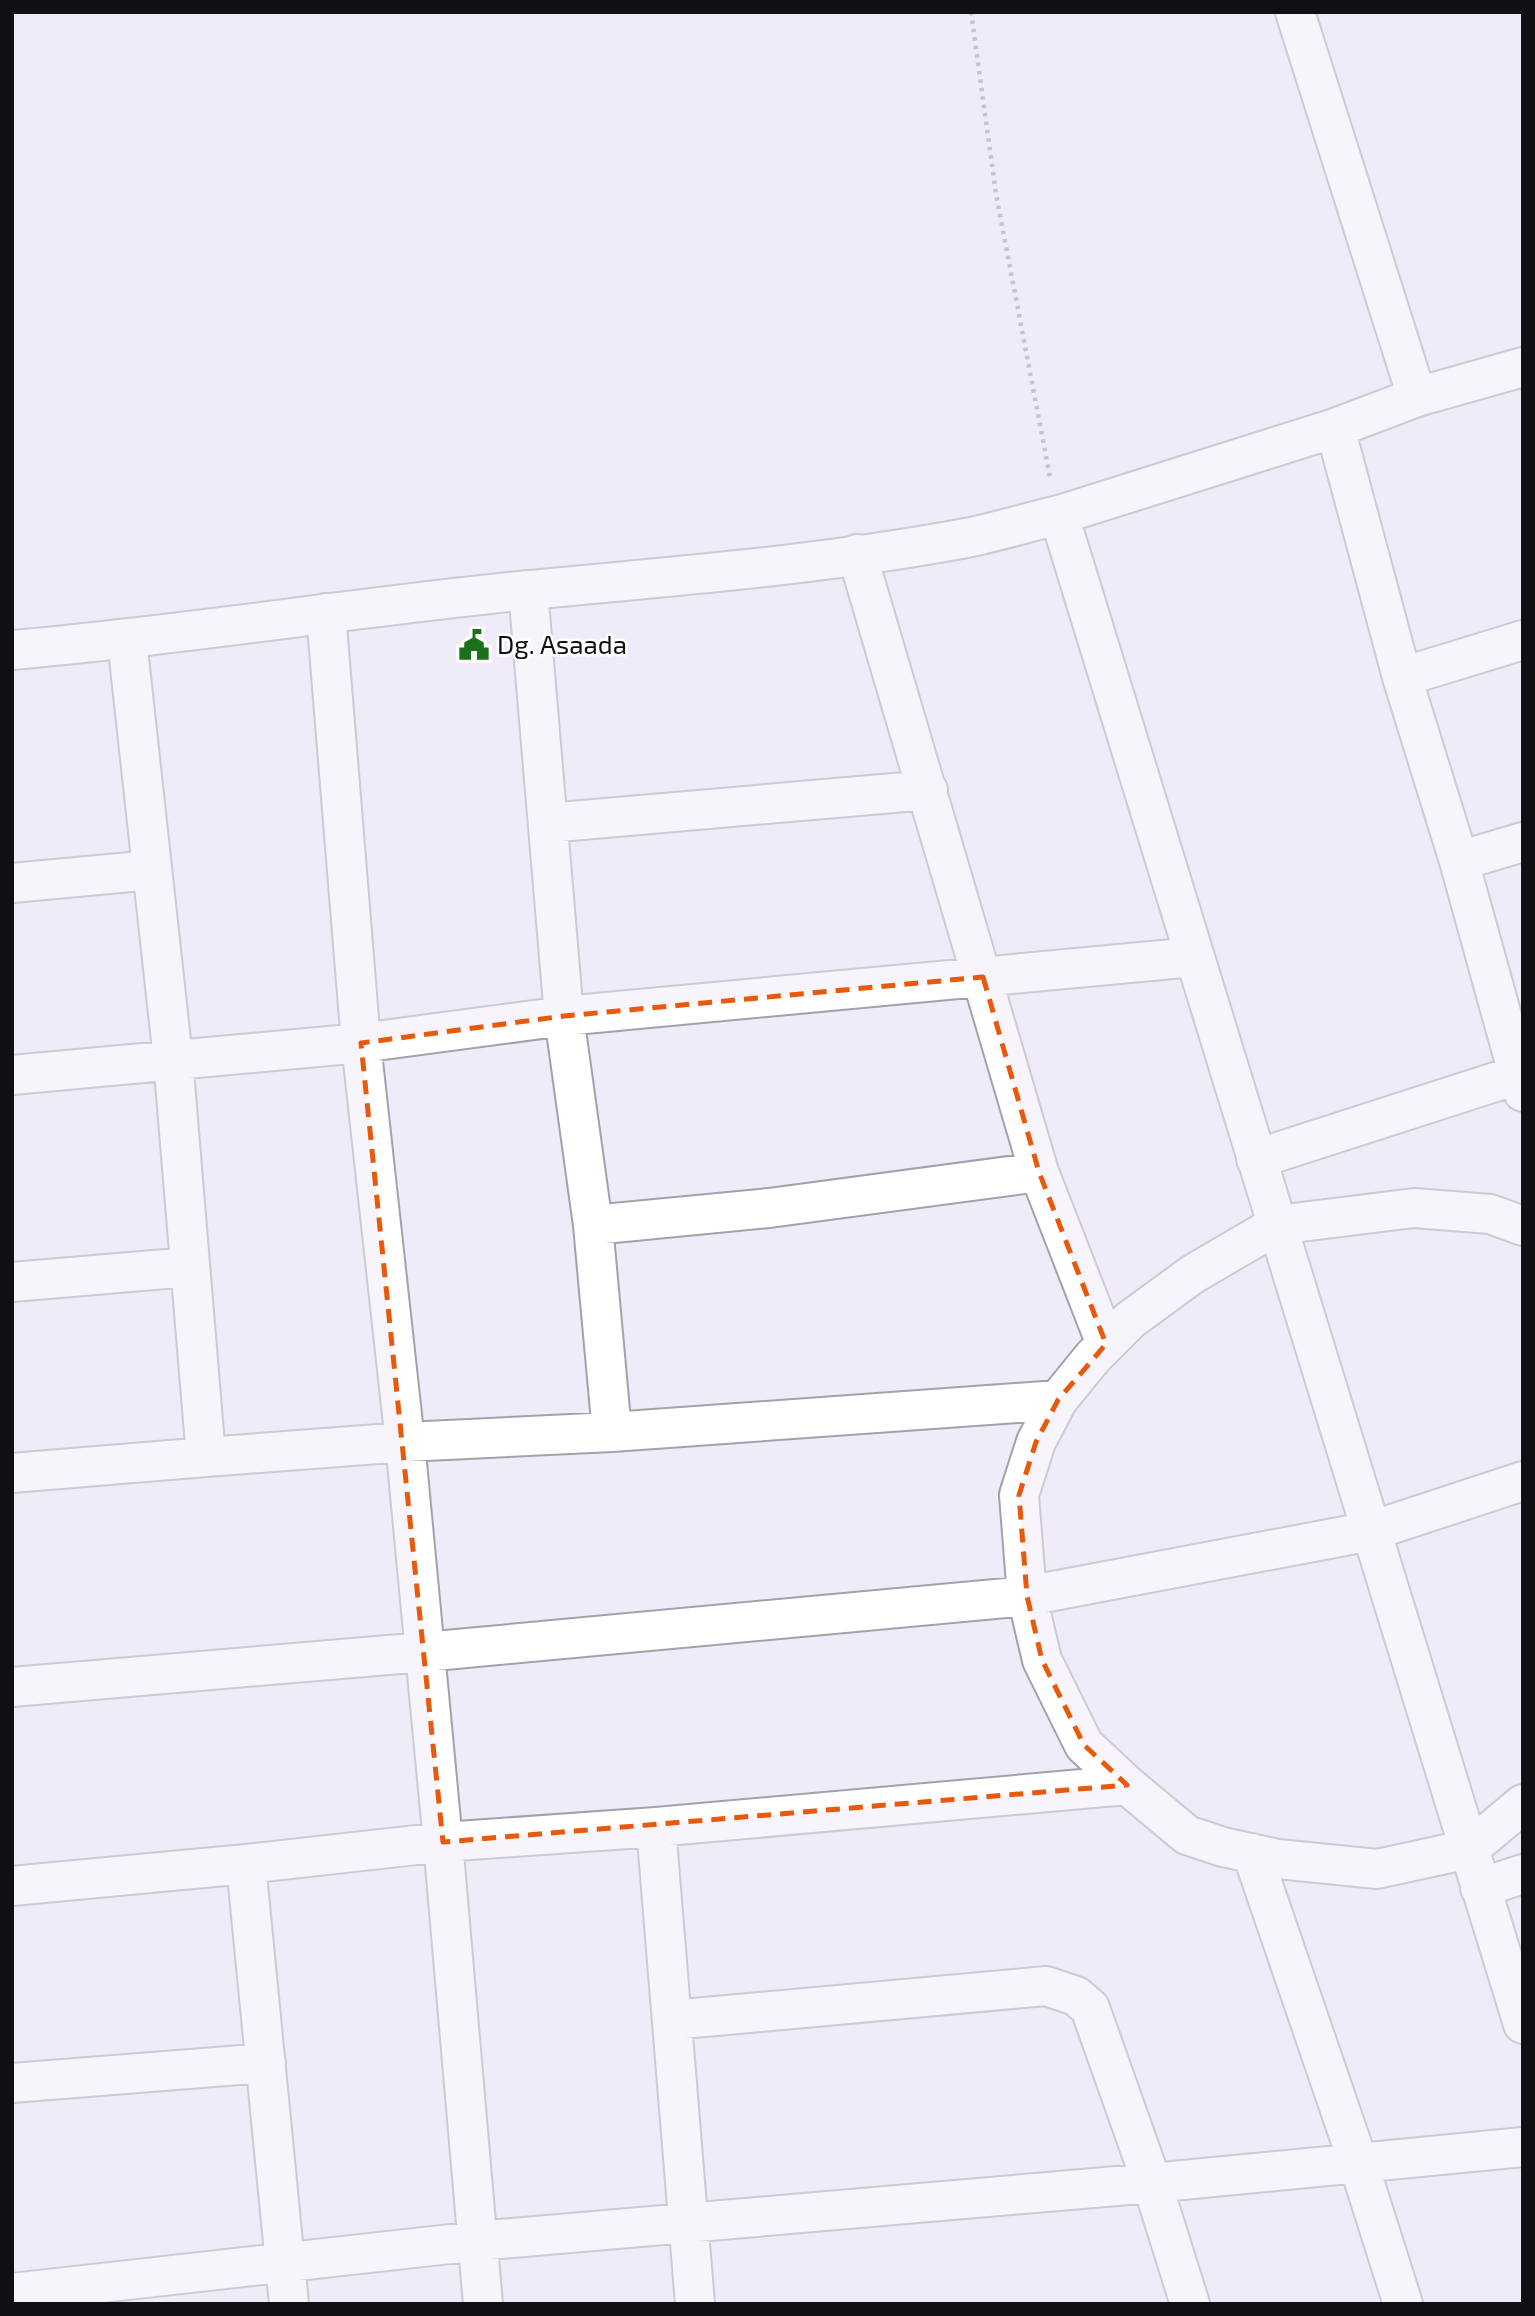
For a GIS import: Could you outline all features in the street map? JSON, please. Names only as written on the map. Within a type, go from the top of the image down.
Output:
[{"type":"street","points":[[1295,12],[1417,397]]},
{"type":"street","points":[[12,650],[127,640],[528,590],[773,566],[967,538],[1059,515],[1335,428],[1417,397],[1523,367]]},
{"type":"street","points":[[1256,1159],[1521,1080],[1459,861],[1402,677],[1335,428]]},
{"type":"street","points":[[1059,515],[1523,2024]]},
{"type":"street","points":[[857,554],[1039,1172],[1106,1344]]},
{"type":"street","points":[[528,590],[564,1016],[593,1225],[612,1432]]},
{"type":"street","points":[[327,613],[361,1043],[405,1443],[483,2304]]},
{"type":"street","points":[[127,640],[173,1059],[206,1457]]},
{"type":"street","points":[[1402,677],[1523,640]]},
{"type":"street","points":[[548,823],[928,790]]},
{"type":"street","points":[[1459,861],[1523,842]]},
{"type":"street","points":[[12,883],[152,870]]},
{"type":"street","points":[[12,1075],[361,1043],[564,1016],[1194,957]]},
{"type":"street","points":[[593,1225],[769,1208],[1039,1172]]},
{"type":"street","points":[[1523,1226],[1490,1214],[1414,1208],[1277,1225],[1193,1274],[1130,1320],[1106,1344],[1058,1400],[1036,1442],[1019,1495],[1027,1596],[1042,1660],[1084,1745],[1186,1835],[1278,1859],[1377,1869],[1469,1849],[1523,1804]]},
{"type":"street","points":[[12,1282],[189,1267]]},
{"type":"street","points":[[12,1473],[405,1443],[612,1432],[1058,1400]]},
{"type":"street","points":[[12,1687],[1027,1596],[1371,1531],[1523,1481]]},
{"type":"street","points":[[12,1886],[443,1842],[1127,1785]]},
{"type":"street","points":[[656,1826],[695,2304]]},
{"type":"street","points":[[1252,1853],[1358,2162],[1403,2304]]},
{"type":"street","points":[[246,1864],[289,2304]]},
{"type":"street","points":[[1480,1888],[1523,1874]]},
{"type":"street","points":[[672,2020],[1046,1986],[1076,1996],[1090,2008],[1152,2183],[1190,2304]]},
{"type":"street","points":[[12,2083],[266,2063]]},
{"type":"street","points":[[12,2293],[477,2241],[1152,2183],[1523,2147]]},
{"type":"path","points":[[971,12],[996,194],[1059,515]]},
{"type":"highlighted area","points":[[983,977],[1039,1172],[1106,1344],[1058,1400],[1036,1442],[1019,1495],[1027,1596],[1042,1660],[1084,1745],[1127,1785],[443,1842],[361,1043],[564,1016]]},
{"type":"place","name":"Dg. Asaada","points":[[474,645]]}]
